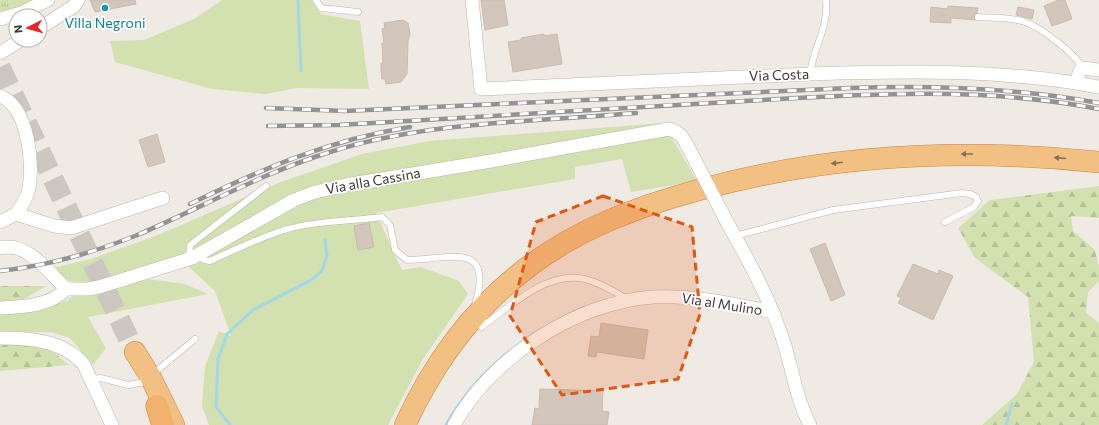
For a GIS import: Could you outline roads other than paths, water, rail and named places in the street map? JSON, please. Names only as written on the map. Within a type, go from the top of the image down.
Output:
[{"type":"highway","points":[[419,425],[475,325],[483,307],[517,276],[572,239],[591,228],[639,208],[718,185],[778,172],[821,165],[901,156],[1006,154],[1099,162]]},
{"type":"highway","points":[[405,425],[437,366],[475,325],[530,282],[592,241],[649,218],[702,203],[785,185],[838,176],[932,168],[1018,169],[1099,176]]},
{"type":"highway","points":[[148,379],[160,415],[167,425]]},
{"type":"highway","points":[[148,379],[174,425]]},
{"type":"street","points":[[0,19],[20,13],[48,0]]},
{"type":"street","points":[[48,23],[74,6],[78,0]]},
{"type":"street","name":"Via Costa","points":[[472,0],[481,89],[768,75],[903,71],[969,72],[1038,78],[1099,87]]},
{"type":"street","points":[[1077,83],[1079,73],[1082,68],[1099,70]]},
{"type":"street","points":[[0,96],[8,100],[16,108],[26,135],[29,150],[28,193],[16,214],[0,222]]},
{"type":"street","name":"Via alla Cassina","points":[[0,308],[46,302],[60,296],[66,290],[99,287],[193,257],[294,200],[315,192],[346,185],[669,129],[678,131],[683,136],[728,224]]},
{"type":"street","points":[[16,214],[54,226],[71,228],[163,198]]},
{"type":"street","name":"Via al Mulino","points":[[728,224],[773,312],[785,347],[797,393],[810,425]]},
{"type":"street","points":[[0,248],[14,246],[25,251],[66,290]]},
{"type":"street","name":"Via al Mulino","points":[[454,425],[484,384],[505,362],[529,343],[550,330],[583,314],[631,300],[652,297],[697,298],[773,312]]},
{"type":"street","points":[[0,338],[38,340],[58,347],[74,355],[81,361],[91,379],[112,425]]},
{"type":"lane","points":[[316,0],[321,8],[358,12]]},
{"type":"lane","points":[[810,74],[813,58],[825,25],[826,0]]},
{"type":"lane","points":[[978,17],[1020,21],[1031,25],[1077,60],[1082,68]]},
{"type":"lane","points":[[266,186],[190,245],[193,257],[210,261],[249,243],[284,230],[313,224],[382,217],[390,225],[395,250],[408,260],[450,256],[463,257],[471,260],[476,265],[480,274],[481,287],[475,325]]},
{"type":"lane","points":[[735,236],[833,210],[962,194],[976,196],[978,201],[974,207],[945,222]]},
{"type":"lane","points":[[475,325],[529,293],[543,286],[566,279],[586,279],[603,285],[631,300]]},
{"type":"lane","points":[[91,379],[101,378],[128,385],[148,379],[195,339]]},
{"type":"waterway","points":[[298,0],[301,71]]},
{"type":"waterway","points":[[230,425],[216,407],[218,359],[227,334],[253,310],[311,280],[322,271],[327,255],[325,240]]},
{"type":"waterway","points":[[446,425],[473,386],[506,354],[543,328],[585,307]]},
{"type":"waterway","points":[[1006,425],[1012,404]]},
{"type":"tunnel","points":[[0,67],[135,352]]},
{"type":"railway","points":[[266,108],[345,111],[881,87],[944,87],[1006,91],[1099,103]]},
{"type":"railway","points":[[268,126],[339,125],[632,107],[821,97],[914,94],[960,94],[1007,97],[1099,109]]},
{"type":"railway","points":[[0,271],[52,262],[119,242],[159,226],[230,192],[302,161],[364,142],[480,124],[636,113]]},
{"type":"railway","points":[[190,204],[271,167],[297,157],[352,139],[410,127]]},
{"type":"place","name":"Villa Negroni","points":[[105,8]]}]
